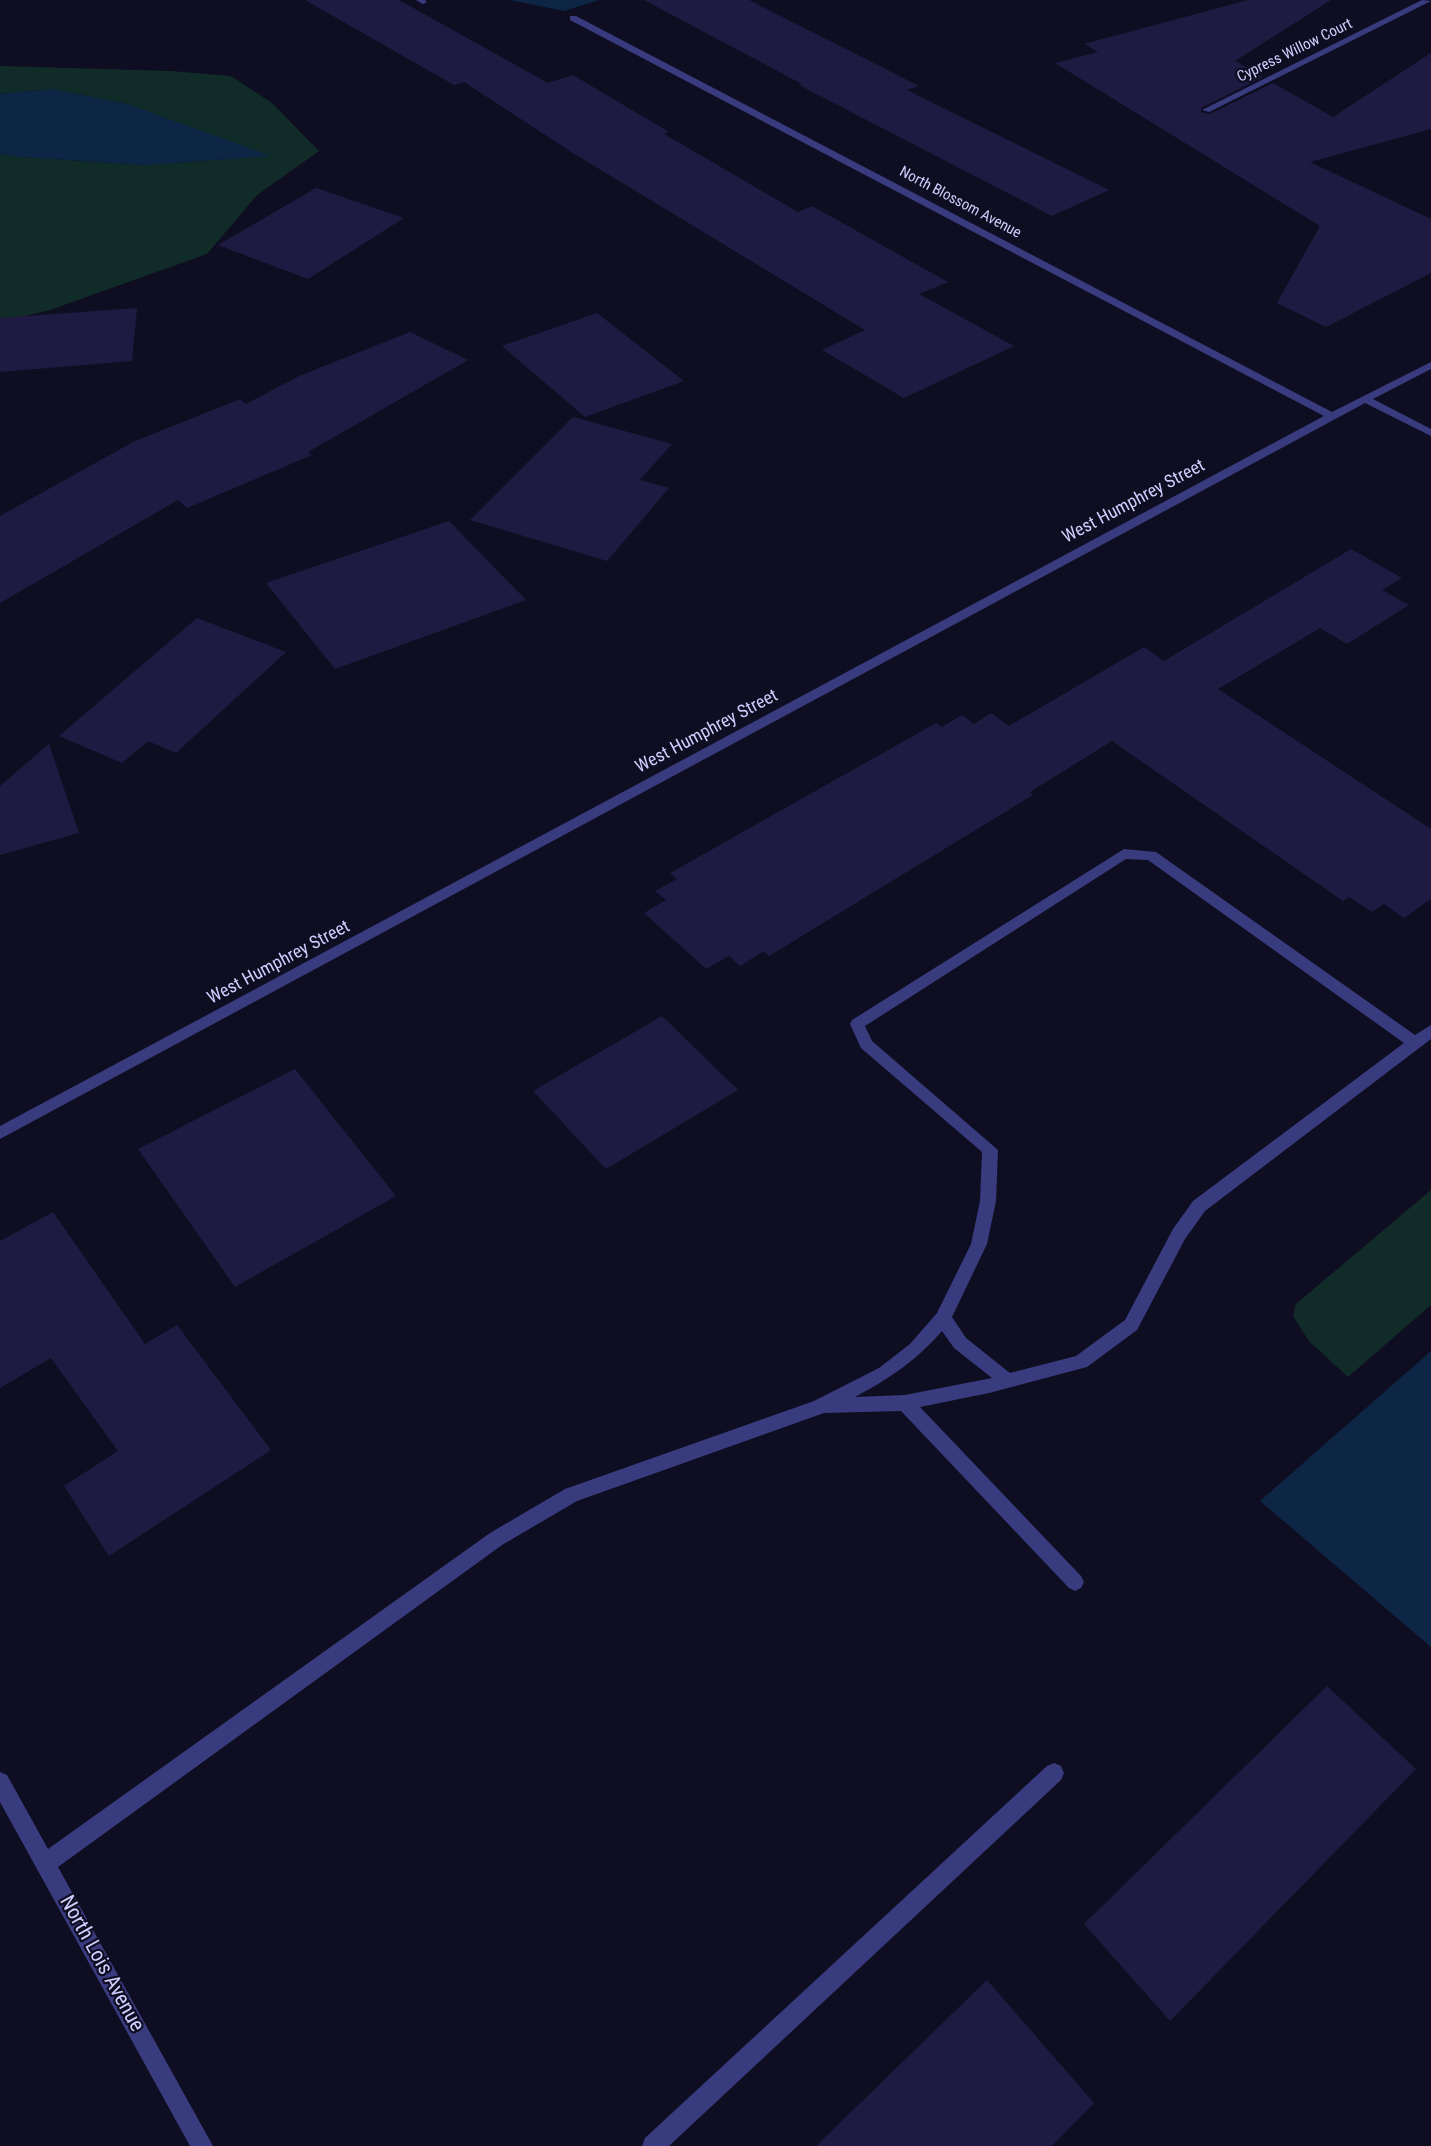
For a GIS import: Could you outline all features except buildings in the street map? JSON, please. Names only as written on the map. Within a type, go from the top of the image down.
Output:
[{"type":"street","name":"Cypress Willow Court","points":[[1206,110],[1428,0]]},
{"type":"street","name":"North Blossom Avenue","points":[[573,18],[1332,416]]},
{"type":"street","name":"West Humphrey Street","points":[[0,1133],[1332,416],[1431,365]]},
{"type":"street","points":[[1364,399],[1431,433]]},
{"type":"street","points":[[45,1864],[496,1539],[571,1495],[820,1407],[885,1373],[916,1349],[943,1318],[979,1244],[988,1201],[990,1150],[866,1044],[857,1024],[1124,854],[1150,855],[1415,1043]]},
{"type":"street","points":[[820,1407],[905,1403],[1008,1381],[1081,1362],[1131,1324],[1179,1234],[1199,1206],[1431,1031]]},
{"type":"street","points":[[943,1318],[960,1343],[1008,1381]]},
{"type":"street","points":[[905,1403],[1076,1582]]},
{"type":"street","points":[[653,2146],[1054,1773]]},
{"type":"street","name":"North Lois Avenue","points":[[0,1782],[202,2146]]},
{"type":"green space","points":[[0,66],[171,71],[231,76],[272,103],[319,151],[257,195],[207,254],[50,310],[0,322],[0,154],[145,165],[269,156],[127,104],[52,89],[0,94]]},
{"type":"green space","points":[[1431,1190],[1431,1305],[1348,1377],[1309,1341],[1293,1316],[1296,1304]]},
{"type":"water","points":[[510,0],[599,0],[564,11]]},
{"type":"water","points":[[52,89],[127,104],[271,156],[145,165],[0,154],[0,94]]},
{"type":"water","points":[[1431,1351],[1431,1647],[1260,1501]]}]
